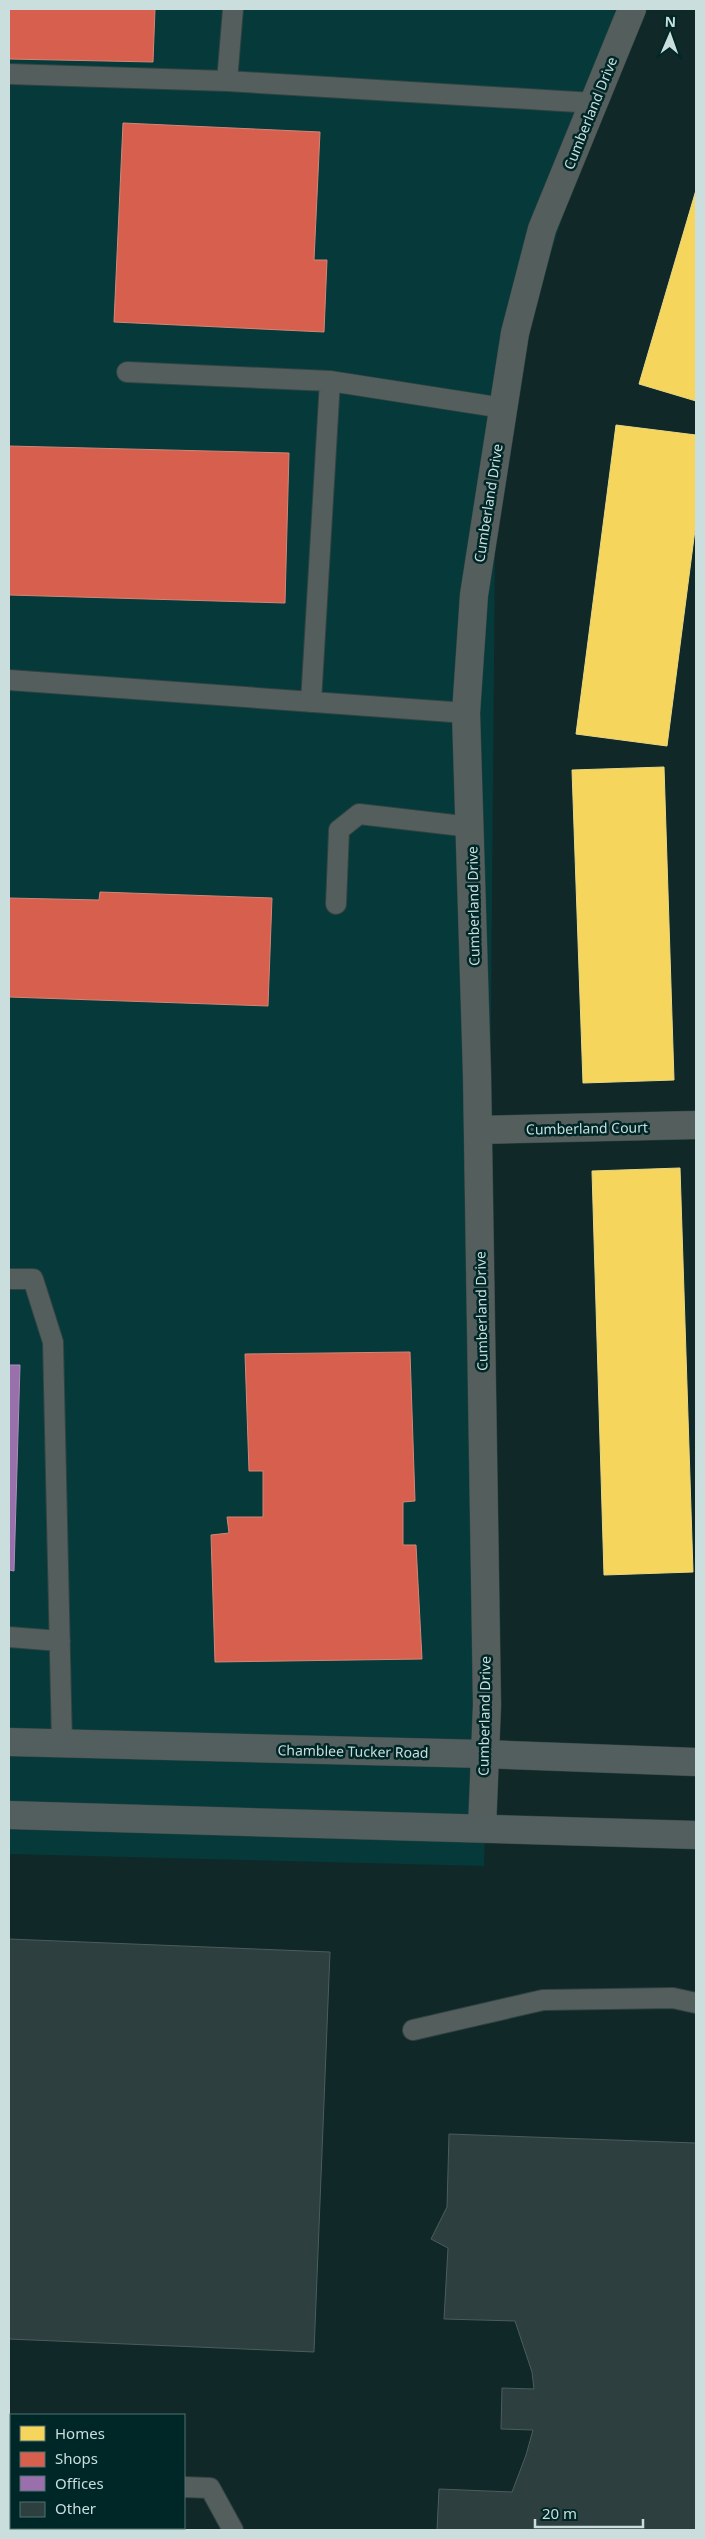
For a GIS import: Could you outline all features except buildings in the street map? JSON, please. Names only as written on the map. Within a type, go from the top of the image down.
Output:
[{"type":"main road","name":"Chamblee Tucker Road","points":[[9,1742],[484,1754],[696,1762]]},
{"type":"main road","points":[[9,1815],[696,1835]]},
{"type":"street","name":"Cumberland Drive","points":[[482,1828],[487,1705],[478,1130],[471,827],[466,713],[474,595],[515,333],[542,229],[632,9]]},
{"type":"street","name":"Cumberland Court","points":[[478,1130],[696,1125]]},
{"type":"lane","points":[[228,81],[233,9]]},
{"type":"lane","points":[[9,74],[228,81],[594,103]]},
{"type":"lane","points":[[127,372],[330,381],[503,408]]},
{"type":"lane","points":[[311,702],[330,381]]},
{"type":"lane","points":[[9,680],[466,713]]},
{"type":"lane","points":[[336,904],[339,830],[359,814],[471,827]]},
{"type":"lane","points":[[9,1279],[33,1279],[52,1342],[62,1744]]},
{"type":"lane","points":[[9,1637],[60,1642]]},
{"type":"lane","points":[[413,2030],[543,2000],[673,1998],[696,2003]]},
{"type":"lane","points":[[185,2487],[210,2488],[233,2530]]},
{"type":"shaded area","points":[[9,9],[628,9],[496,428],[490,1135],[490,1675],[484,1866],[9,1854]]}]
